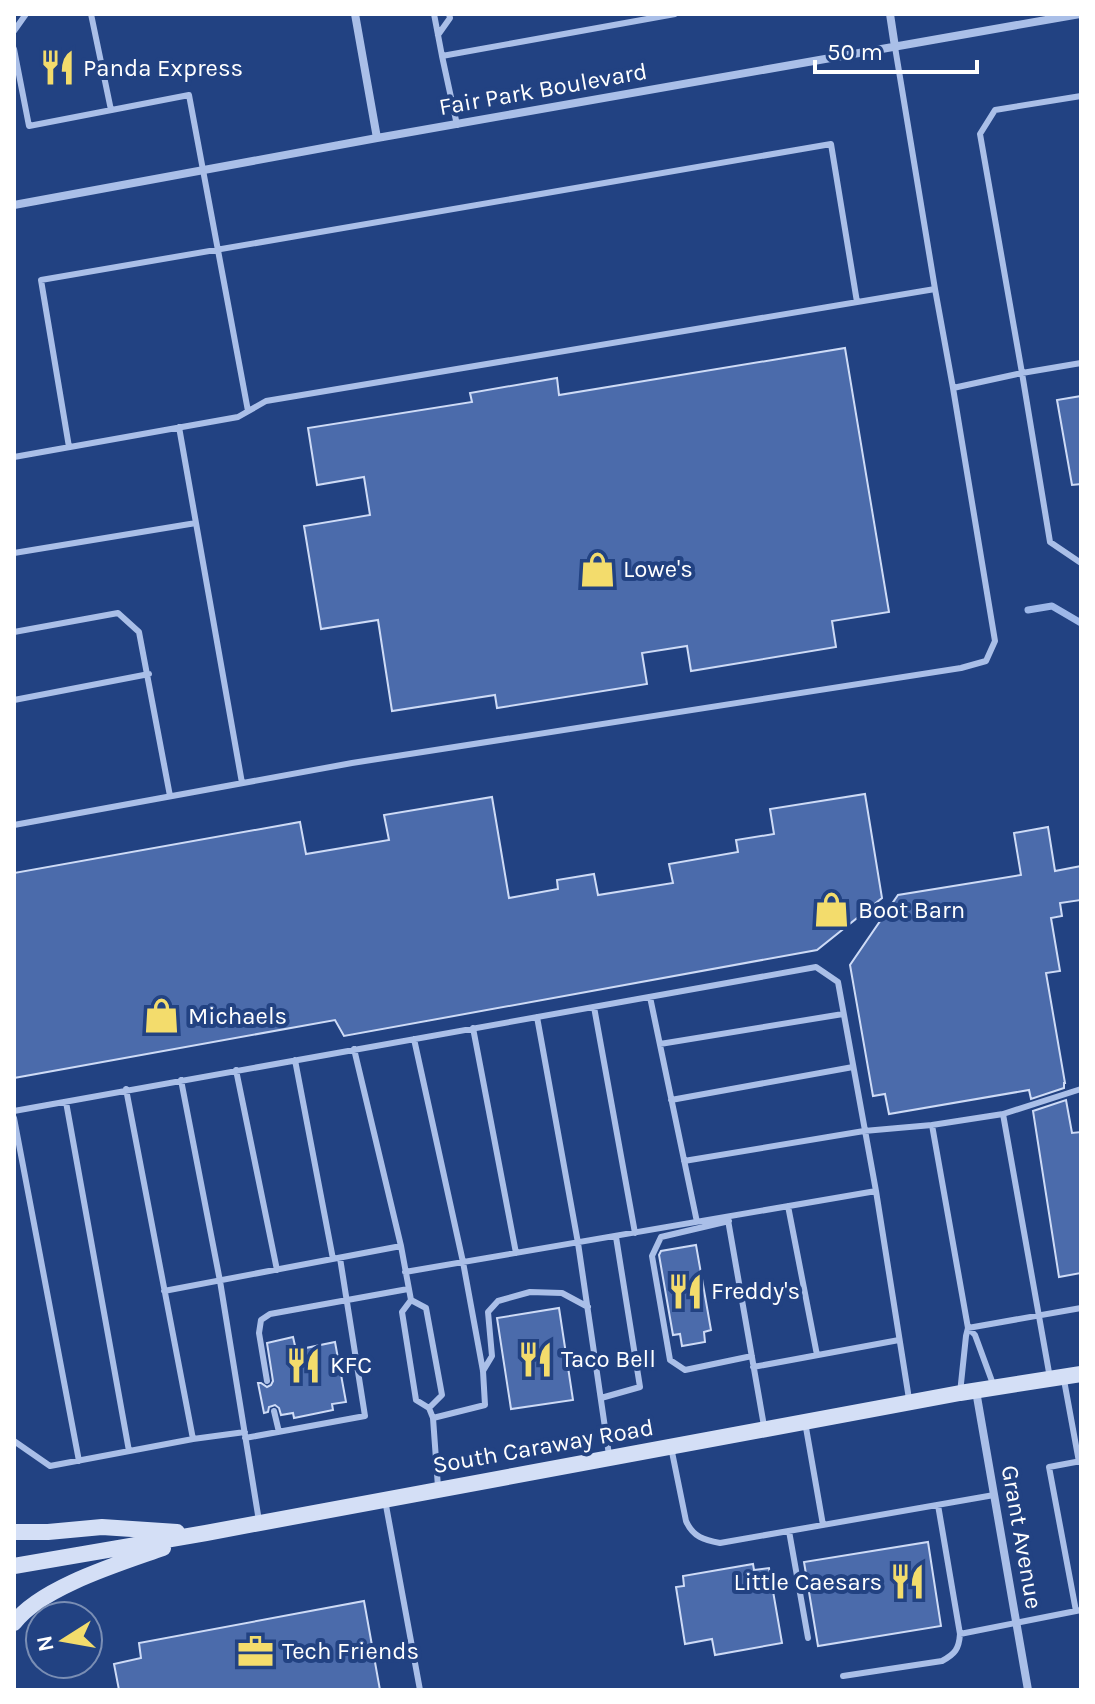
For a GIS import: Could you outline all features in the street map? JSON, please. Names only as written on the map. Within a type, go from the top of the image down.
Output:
[{"type":"main road","name":"South Caraway Road","points":[[14,1566],[995,1387],[1081,1374]]},
{"type":"main road","points":[[14,1532],[102,1527],[206,1533]]},
{"type":"main road","points":[[14,1623],[29,1606],[50,1593],[206,1533]]},
{"type":"street","points":[[355,14],[377,138]]},
{"type":"street","points":[[890,14],[895,47]]},
{"type":"street","name":"Fair Park Boulevard","points":[[14,205],[1080,14]]},
{"type":"street","name":"Grant Avenue","points":[[968,1392],[994,1495],[1028,1690]]},
{"type":"lane","points":[[14,31],[26,14]]},
{"type":"lane","points":[[91,14],[111,110]]},
{"type":"lane","points":[[434,14],[457,125]]},
{"type":"lane","points":[[438,35],[450,18],[449,14]]},
{"type":"lane","points":[[442,56],[675,14]]},
{"type":"lane","points":[[14,825],[367,761],[961,668],[986,661],[995,641],[895,47]]},
{"type":"lane","points":[[14,49],[29,126],[189,95],[248,411]]},
{"type":"lane","points":[[1081,96],[995,110],[980,134],[1050,542],[1081,563]]},
{"type":"lane","points":[[69,447],[41,280],[831,144],[857,302]]},
{"type":"lane","points":[[14,457],[238,417],[266,401],[935,289]]},
{"type":"lane","points":[[953,388],[1081,363]]},
{"type":"lane","points":[[179,427],[242,783]]},
{"type":"lane","points":[[14,553],[196,523]]},
{"type":"lane","points":[[14,632],[118,613],[139,632],[170,796]]},
{"type":"lane","points":[[14,700],[149,674]]},
{"type":"lane","points":[[14,1111],[816,967],[838,982],[876,1191],[909,1403]]},
{"type":"lane","points":[[650,997],[697,1222]]},
{"type":"lane","points":[[594,1007],[635,1233]]},
{"type":"lane","points":[[660,1044],[843,1014]]},
{"type":"lane","points":[[537,1017],[578,1243],[610,1458]]},
{"type":"lane","points":[[473,1028],[516,1253]]},
{"type":"lane","points":[[414,1039],[463,1262],[483,1371],[485,1405],[433,1418]]},
{"type":"lane","points":[[354,1049],[411,1300],[426,1308],[442,1395],[429,1408]]},
{"type":"lane","points":[[14,1441],[50,1466],[193,1439],[279,1432],[365,1416],[346,1301],[295,1060]]},
{"type":"lane","points":[[671,1100],[853,1067]]},
{"type":"lane","points":[[236,1070],[277,1270]]},
{"type":"lane","points":[[181,1080],[220,1281],[259,1523]]},
{"type":"lane","points":[[126,1089],[193,1439]]},
{"type":"lane","points":[[684,1161],[864,1131],[1003,1114],[1081,1089]]},
{"type":"lane","points":[[66,1102],[129,1451]]},
{"type":"lane","points":[[960,1634],[1078,1611],[1049,1467],[1080,1461],[1040,1315],[1003,1114]]},
{"type":"lane","points":[[14,1118],[79,1461]]},
{"type":"lane","points":[[932,1125],[968,1328],[968,1392]]},
{"type":"lane","points":[[752,1356],[685,1370],[670,1360],[652,1256],[661,1237],[788,1206],[876,1191]]},
{"type":"lane","points":[[788,1206],[817,1355]]},
{"type":"lane","points":[[405,1272],[728,1219]]},
{"type":"lane","points":[[728,1219],[764,1430]]},
{"type":"lane","points":[[601,1398],[640,1387],[616,1237]]},
{"type":"lane","points":[[164,1291],[401,1246]]},
{"type":"lane","points":[[267,1381],[259,1333],[261,1320],[270,1314],[408,1289]]},
{"type":"lane","points":[[483,1371],[492,1356],[488,1312],[498,1301],[530,1292],[562,1293],[588,1307]]},
{"type":"lane","points":[[411,1300],[402,1312],[416,1400],[429,1408],[433,1418],[438,1490]]},
{"type":"lane","points":[[968,1328],[1081,1308]]},
{"type":"lane","points":[[968,1328],[975,1335],[995,1387]]},
{"type":"lane","points":[[753,1367],[899,1340]]},
{"type":"lane","points":[[274,1411],[279,1432]]},
{"type":"lane","points":[[805,1422],[823,1525]]},
{"type":"lane","points":[[671,1447],[690,1530],[697,1537],[720,1543],[994,1495]]},
{"type":"lane","points":[[385,1500],[420,1690]]},
{"type":"lane","points":[[843,1676],[942,1661],[959,1647],[960,1634],[938,1505]]},
{"type":"lane","points":[[789,1531],[808,1638]]},
{"type":"building","name":"Lowe's","points":[[845,348],[889,612],[832,621],[836,647],[691,671],[687,646],[642,653],[647,684],[497,708],[495,695],[392,711],[378,620],[321,629],[304,526],[370,515],[364,477],[317,485],[308,428],[472,402],[470,393],[557,378],[559,395]]},
{"type":"building","points":[[1081,396],[1081,484],[1072,485],[1057,400]]},
{"type":"building","points":[[865,794],[882,898],[817,950],[344,1036],[335,1020],[14,1078],[14,873],[300,822],[306,854],[389,840],[384,815],[492,797],[509,898],[558,889],[557,880],[594,874],[598,895],[673,883],[669,864],[738,852],[736,840],[774,834],[770,809]]},
{"type":"building","points":[[1048,827],[1055,871],[1081,866],[1081,900],[1060,903],[1062,916],[1051,918],[1060,971],[1046,973],[1064,1088],[1031,1099],[1029,1090],[889,1114],[885,1094],[873,1096],[850,965],[898,895],[1021,875],[1014,833]]},
{"type":"building","points":[[1066,1100],[1072,1133],[1081,1132],[1081,1273],[1059,1277],[1033,1111]]},
{"type":"building","name":"Freddy's","points":[[696,1245],[711,1330],[704,1332],[705,1342],[682,1346],[680,1334],[673,1335],[659,1255],[661,1251]]},
{"type":"building","name":"Taco Bell","points":[[559,1308],[573,1400],[511,1409],[497,1318]]},
{"type":"building","name":"KFC","points":[[293,1337],[296,1350],[335,1342],[346,1402],[332,1404],[333,1410],[294,1418],[293,1413],[281,1415],[275,1405],[264,1413],[258,1383],[267,1387],[273,1381],[267,1343]]},
{"type":"building","points":[[928,1542],[941,1626],[818,1646],[804,1562]]},
{"type":"building","points":[[753,1564],[754,1570],[769,1568],[782,1643],[715,1655],[712,1639],[685,1644],[676,1587],[684,1586],[683,1576]]},
{"type":"building","name":"Tech Friends","points":[[364,1601],[380,1690],[119,1690],[114,1664],[141,1658],[139,1643]]},
{"type":"waterway","points":[[1028,610],[1052,606],[1081,623]]},
{"type":"place","name":"Panda Express","points":[[57,68]]},
{"type":"place","name":"Lowe's","points":[[597,569]]},
{"type":"place","name":"Boot Barn","points":[[832,910]]},
{"type":"place","name":"Michaels","points":[[162,1016]]},
{"type":"place","name":"Freddy's","points":[[685,1291]]},
{"type":"place","name":"Taco Bell","points":[[535,1359]]},
{"type":"place","name":"KFC","points":[[304,1365]]},
{"type":"place","name":"Little Caesars","points":[[908,1582]]},
{"type":"place","name":"Tech Friends","points":[[256,1651]]}]
